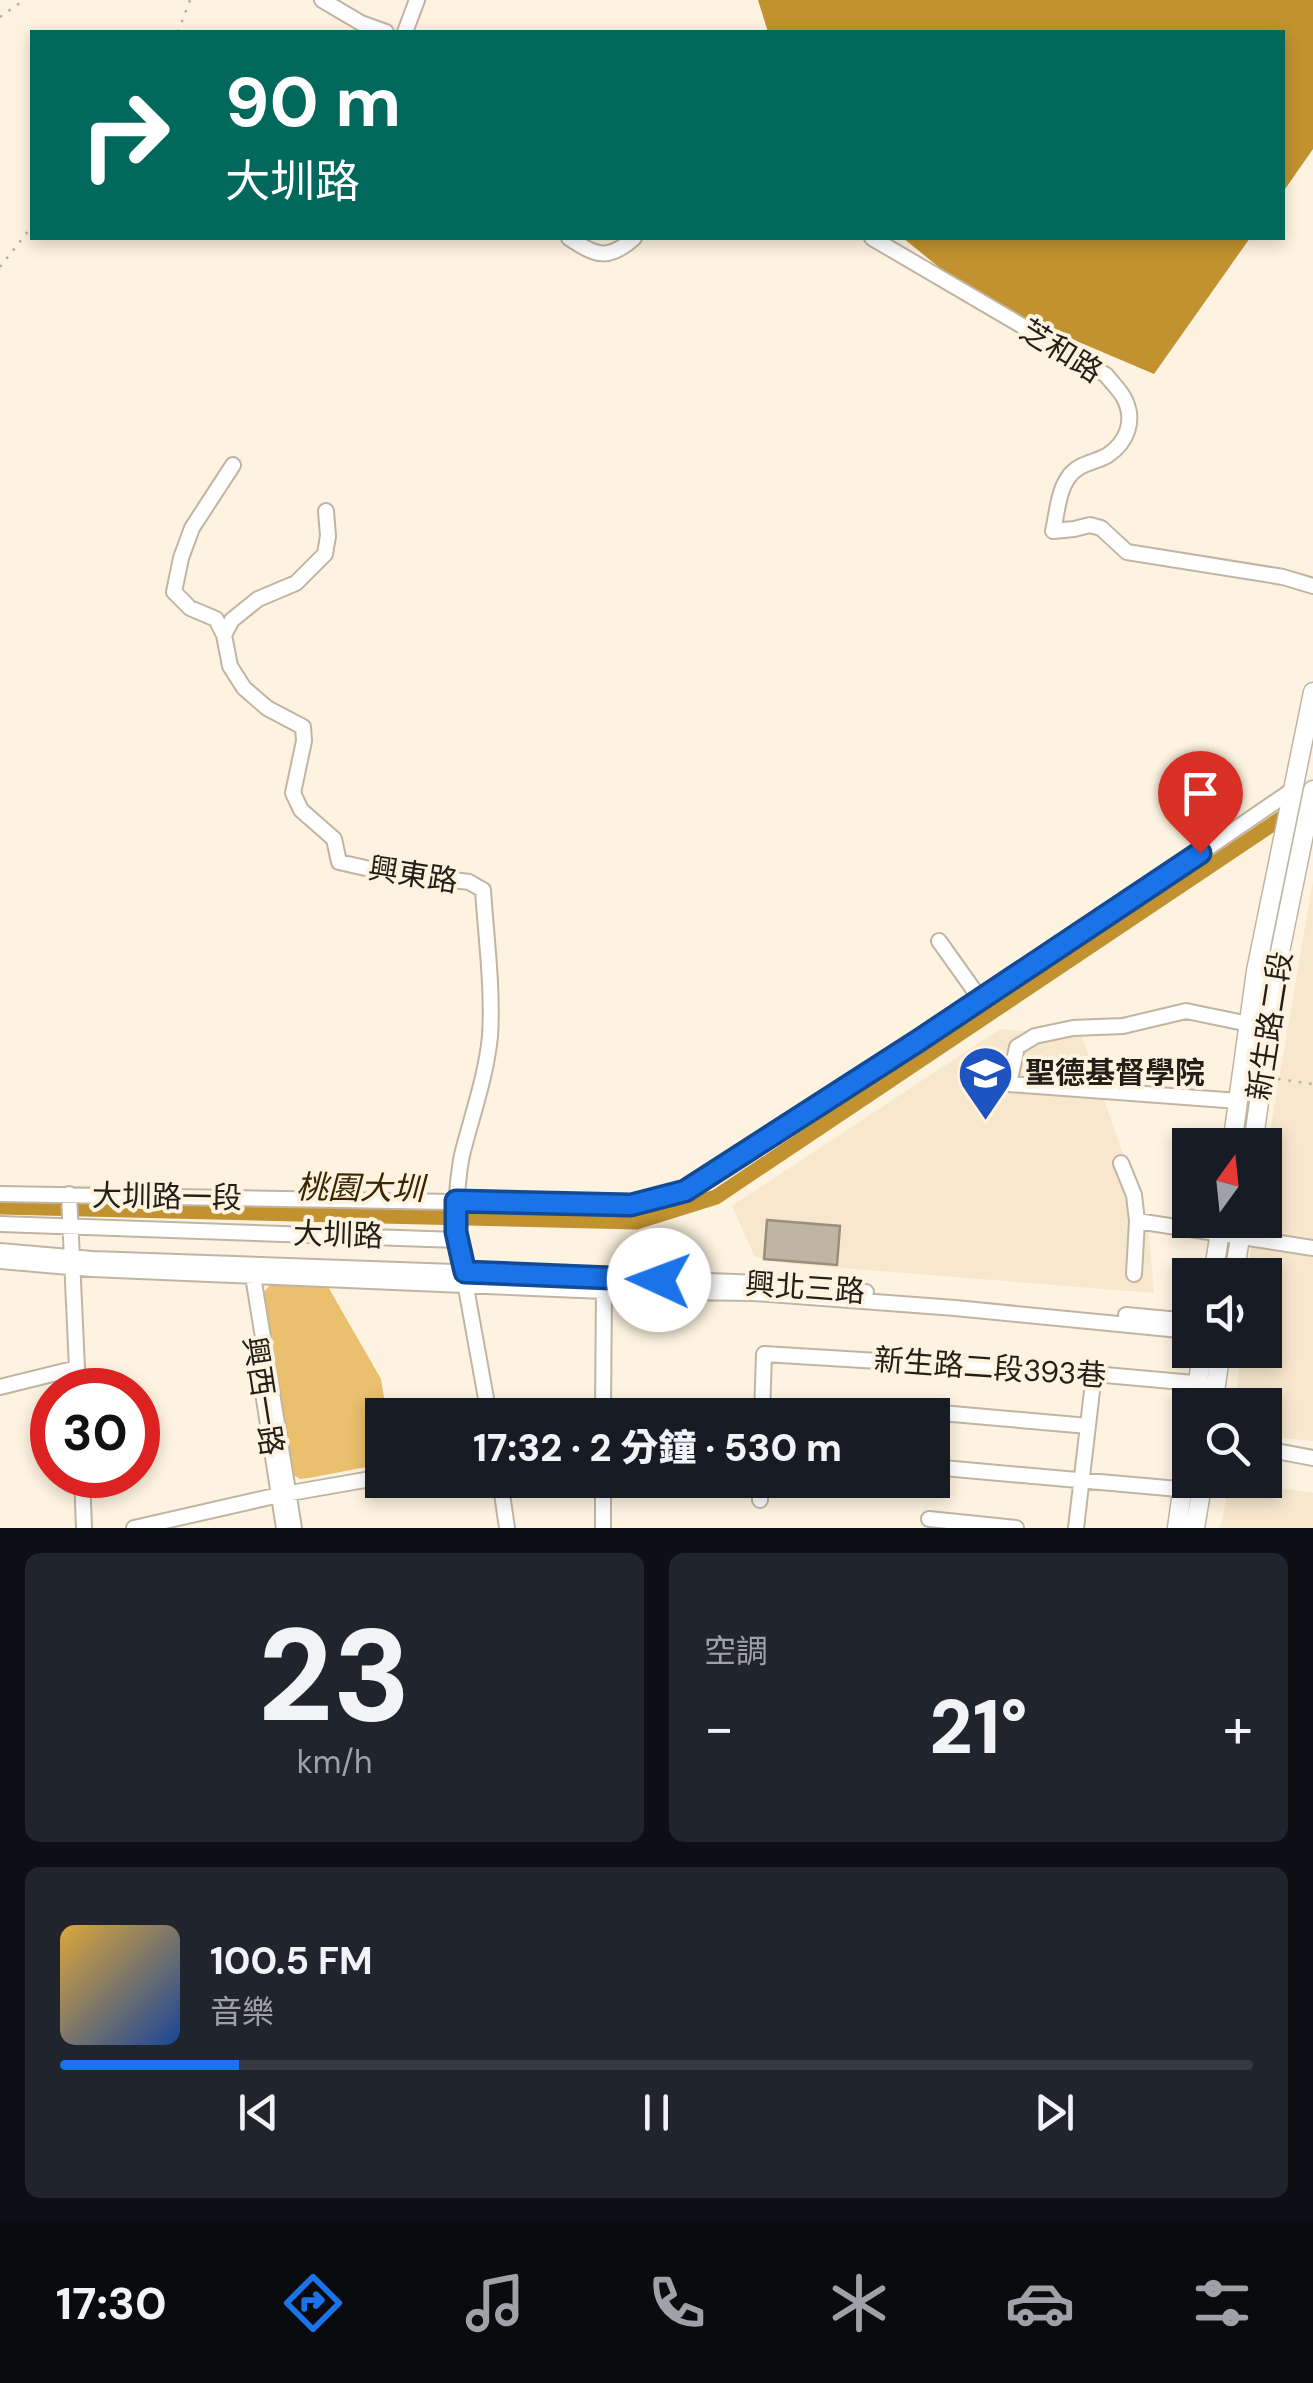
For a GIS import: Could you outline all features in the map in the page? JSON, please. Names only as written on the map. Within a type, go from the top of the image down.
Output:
[{"type":"main road","name":"新生路二段","points":[[1234,1128],[1256,972],[1313,692]]},
{"type":"main road","name":"新生路二段","points":[[1255,1128],[1280,952],[1313,790]]},
{"type":"main road","points":[[1205,1368],[1208,1388]]},
{"type":"main road","points":[[1205,1388],[1214,1368]]},
{"type":"main road","points":[[1177,1528],[1191,1498]]},
{"type":"main road","points":[[1196,1498],[1196,1528]]},
{"type":"street","points":[[322,0],[361,24],[380,30]]},
{"type":"street","points":[[406,30],[417,0]]},
{"type":"street","points":[[572,240],[605,255],[631,240]]},
{"type":"street","name":"芝和路","points":[[875,240],[1106,375],[1125,400],[1130,423],[1126,438],[1107,455],[1082,465],[1068,477],[1053,531],[1090,525],[1101,528],[1127,552],[1283,577],[1313,586]]},
{"type":"street","points":[[224,635],[216,619],[190,608],[174,592],[192,528],[233,465]]},
{"type":"street","points":[[224,635],[232,620],[258,599],[296,583],[325,554],[326,511]]},
{"type":"street","name":"興東路","points":[[224,635],[230,666],[244,688],[267,708],[303,727],[293,793],[301,810],[334,839],[339,862],[469,882],[484,890],[490,1034],[456,1202]]},
{"type":"street","name":"大圳路一段","points":[[0,1194],[631,1205],[685,1191],[980,1000],[1292,790]]},
{"type":"street","points":[[939,941],[980,1000]]},
{"type":"street","points":[[1238,1101],[1009,1084],[1017,1048],[1035,1036],[1073,1028],[1123,1026],[1186,1012],[1250,1024]]},
{"type":"street","points":[[1121,1163],[1134,1195],[1134,1274]]},
{"type":"street","points":[[69,1194],[77,1368]]},
{"type":"street","points":[[456,1202],[457,1236],[486,1398]]},
{"type":"street","points":[[1137,1221],[1172,1224]]},
{"type":"street","name":"大圳路","points":[[0,1224],[457,1236]]},
{"type":"street","points":[[1278,1238],[1313,1248]]},
{"type":"street","points":[[0,1251],[72,1263]]},
{"type":"street","points":[[0,1261],[772,1294],[1172,1329]]},
{"type":"street","name":"興西一路","points":[[249,1271],[284,1494],[284,1528]]},
{"type":"street","name":"興北三路","points":[[604,1285],[763,1283],[1172,1319]]},
{"type":"street","points":[[604,1285],[604,1398]]},
{"type":"street","name":"新生路二段393巷","points":[[763,1398],[764,1354],[1207,1384]]},
{"type":"street","points":[[1076,1528],[1094,1374]]},
{"type":"street","points":[[0,1387],[30,1380]]},
{"type":"street","points":[[950,1414],[1088,1426]]},
{"type":"street","points":[[1282,1452],[1313,1458]]},
{"type":"street","points":[[950,1468],[1172,1485]]},
{"type":"street","points":[[134,1528],[365,1480]]},
{"type":"street","points":[[284,1494],[294,1528]]},
{"type":"street","points":[[83,1498],[84,1528]]},
{"type":"street","points":[[503,1498],[507,1528]]},
{"type":"street","points":[[603,1498],[603,1528]]},
{"type":"street","points":[[928,1519],[1016,1528]]},
{"type":"path","points":[[0,16],[24,0]]},
{"type":"path","points":[[179,30],[190,0]]},
{"type":"path","points":[[0,267],[30,229]]},
{"type":"path","points":[[1262,1076],[1313,1084]]},
{"type":"shaded area","points":[[758,0],[1313,0],[1313,149],[1285,189],[1285,30],[767,30]]},
{"type":"shaded area","points":[[905,240],[1249,240],[1154,374],[978,299]]},
{"type":"shaded area","points":[[1313,881],[1313,1441],[1282,1438],[1282,1388],[1237,1388],[1239,1368],[1282,1368],[1282,1258],[1250,1258],[1253,1238],[1282,1238],[1282,1128],[1271,1128]]},
{"type":"shaded area","name":"聖德基督學院","points":[[1000,1029],[1082,1037],[1148,1225],[1154,1293],[793,1264],[755,1257],[732,1206]]},
{"type":"shaded area","points":[[270,1285],[327,1285],[381,1379],[384,1398],[365,1398],[365,1467],[300,1479],[292,1474],[263,1293]]},
{"type":"shaded area","points":[[1282,1489],[1313,1493],[1313,1528],[1220,1528],[1226,1498],[1282,1498]]},
{"type":"building","points":[[767,1220],[840,1226],[837,1265],[764,1259]]},
{"type":"waterway","name":"桃園大圳","points":[[0,1207],[636,1222],[716,1197],[1313,797]]},
{"type":"place","name":"聖德基督學院","points":[[986,1122]]},
{"type":"route","points":[[659,1280],[465,1272],[456,1232],[456,1201],[631,1205],[685,1191],[1200,853]]}]
